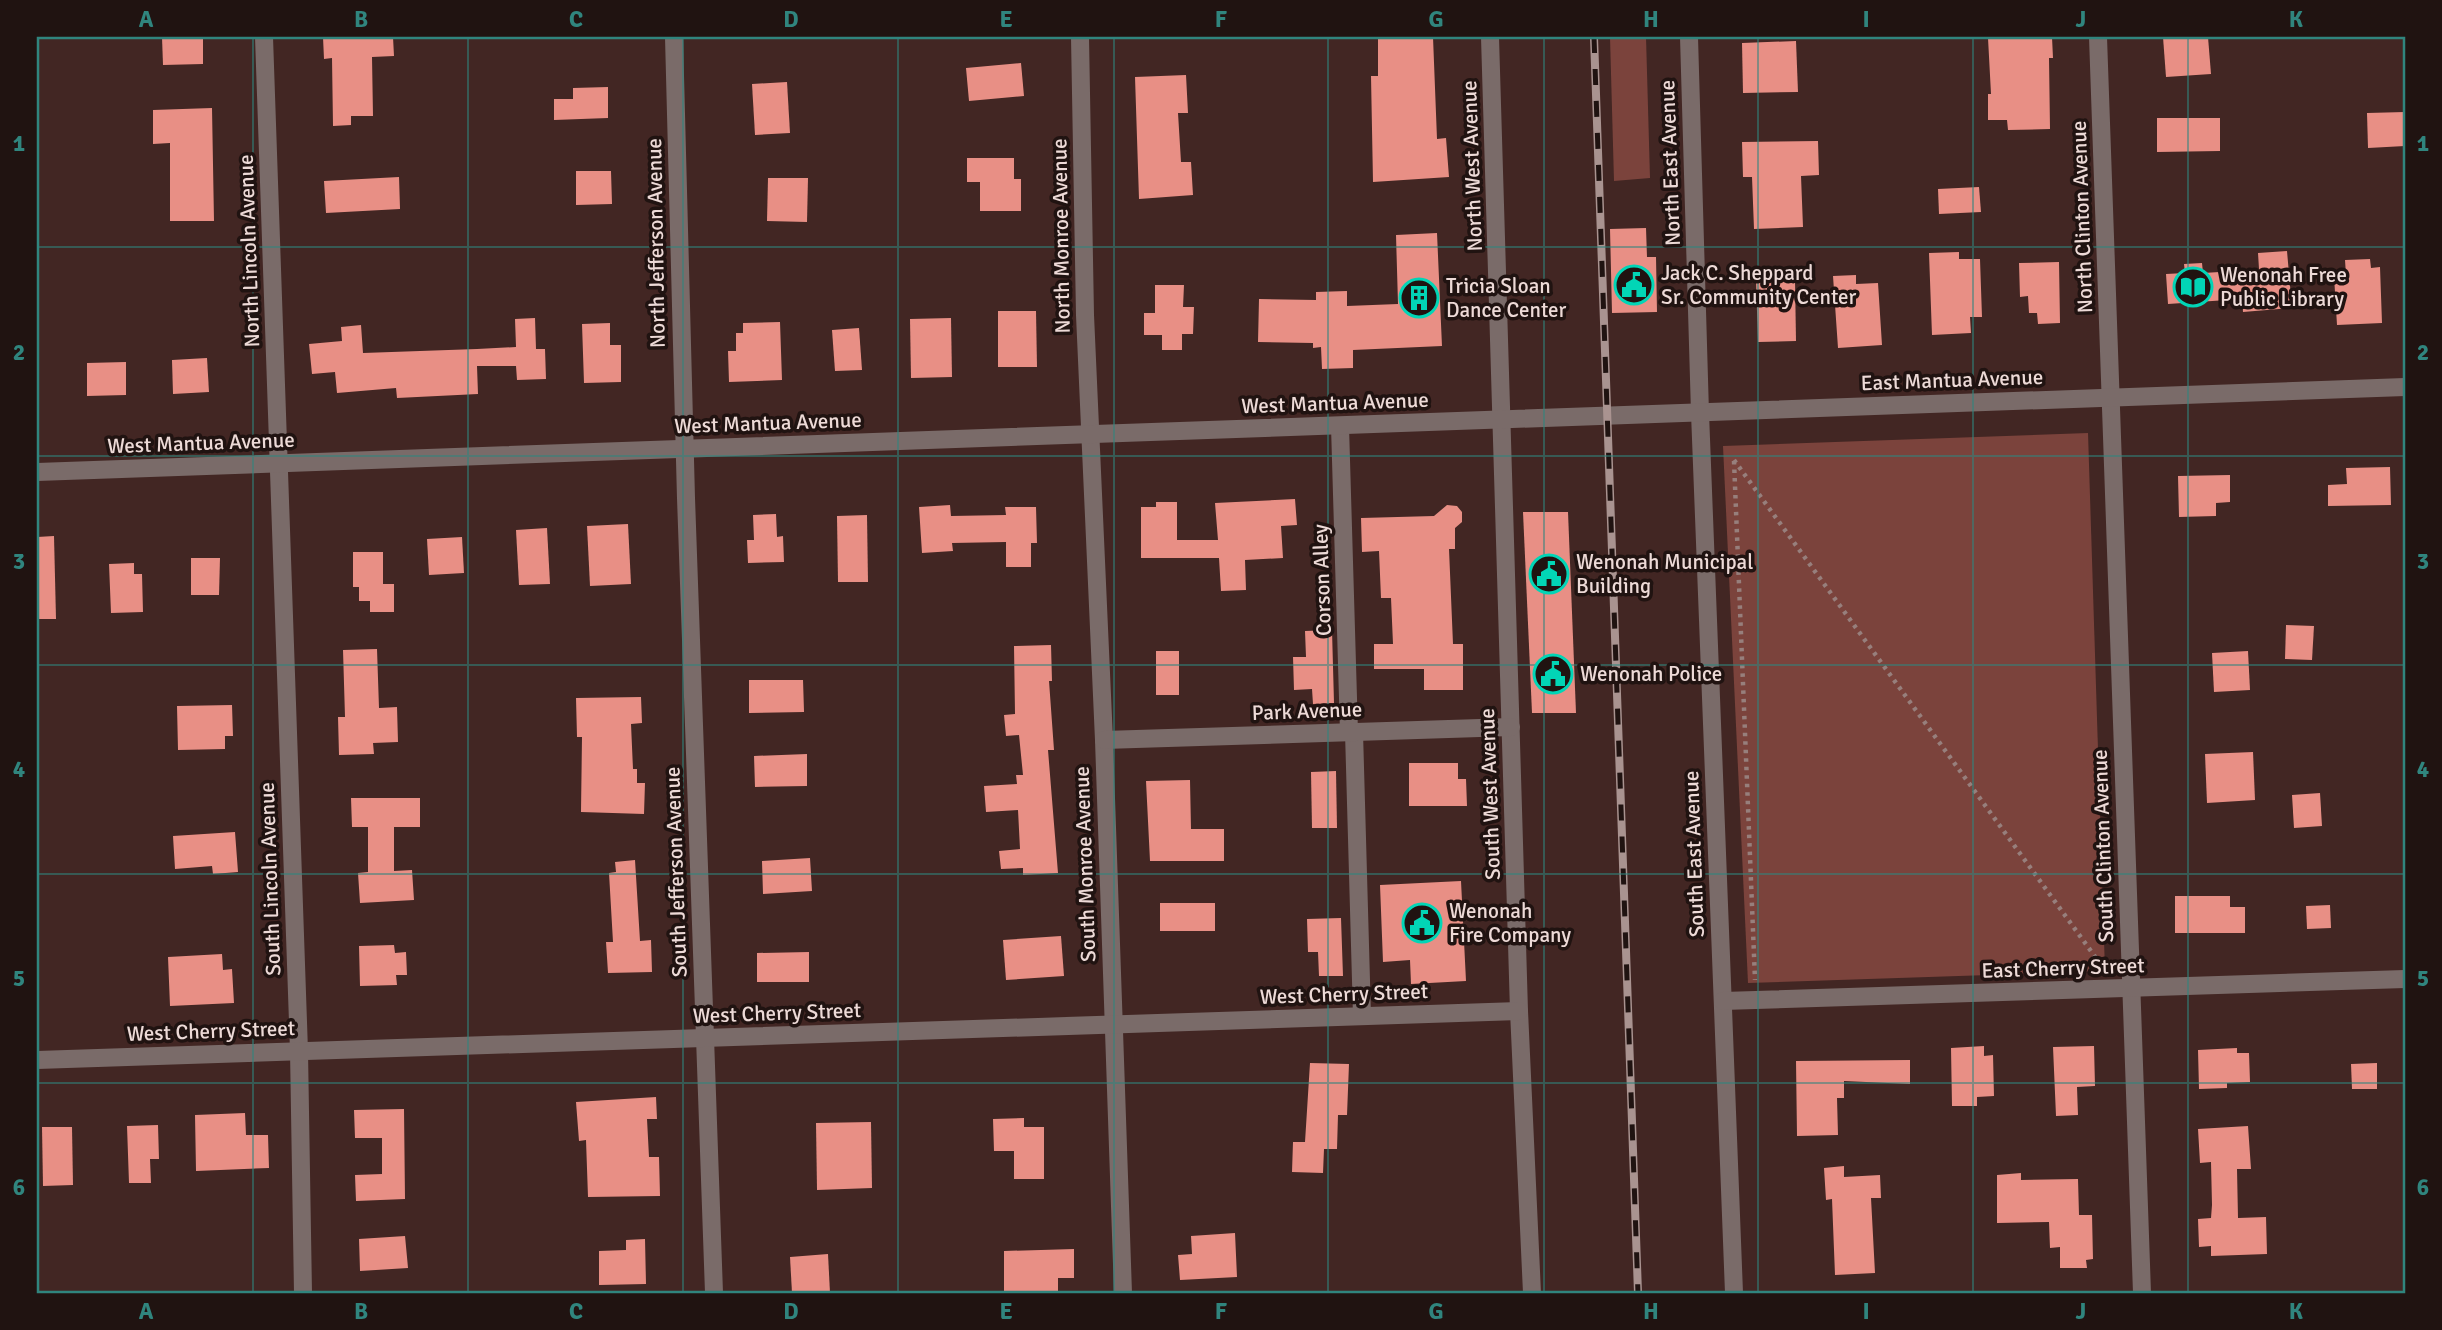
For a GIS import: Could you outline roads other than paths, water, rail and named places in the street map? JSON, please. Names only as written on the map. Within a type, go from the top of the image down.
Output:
[{"type":"street","name":"North Lincoln Avenue","points":[[264,37],[279,463]]},
{"type":"street","name":"North Jefferson Avenue","points":[[674,37],[684,449]]},
{"type":"street","name":"North Monroe Avenue","points":[[1080,37],[1091,435]]},
{"type":"street","name":"North West Avenue","points":[[1490,37],[1501,419]]},
{"type":"street","name":"North East Avenue","points":[[1689,37],[1700,413]]},
{"type":"street","name":"North Clinton Avenue","points":[[2098,37],[2111,396]]},
{"type":"street","name":"East Mantua Avenue","points":[[1501,419],[2405,387]]},
{"type":"street","name":"South Clinton Avenue","points":[[2111,396],[2142,1293]]},
{"type":"street","name":"South East Avenue","points":[[1700,413],[1734,1293]]},
{"type":"street","name":"West Mantua Avenue","points":[[37,472],[1501,419]]},
{"type":"street","name":"South West Avenue","points":[[1501,419],[1519,1011],[1532,1293]]},
{"type":"street","name":"Corson Alley","points":[[1340,426],[1362,1016]]},
{"type":"street","name":"South Monroe Avenue","points":[[1091,435],[1123,1293]]},
{"type":"street","name":"South Jefferson Avenue","points":[[684,449],[714,1293]]},
{"type":"street","name":"South Lincoln Avenue","points":[[279,463],[299,1051],[303,1293]]},
{"type":"street","name":"Park Avenue","points":[[1104,740],[1511,727]]},
{"type":"street","name":"East Cherry Street","points":[[1723,1001],[2405,979]]},
{"type":"street","name":"West Cherry Street","points":[[37,1060],[1519,1011]]},
{"type":"railway","points":[[1594,37],[1638,1293]]},
{"type":"place","name":"Jack C. Sheppard Sr. Community Center","points":[[1634,285]]},
{"type":"place","name":"Wenonah Free Public Library","points":[[2193,287]]},
{"type":"place","name":"Tricia Sloan Dance Center","points":[[1419,298]]},
{"type":"place","name":"Wenonah Municipal Building","points":[[1549,574]]},
{"type":"place","name":"Wenonah Police","points":[[1553,674]]},
{"type":"place","name":"Wenonah Fire Company","points":[[1422,923]]}]
